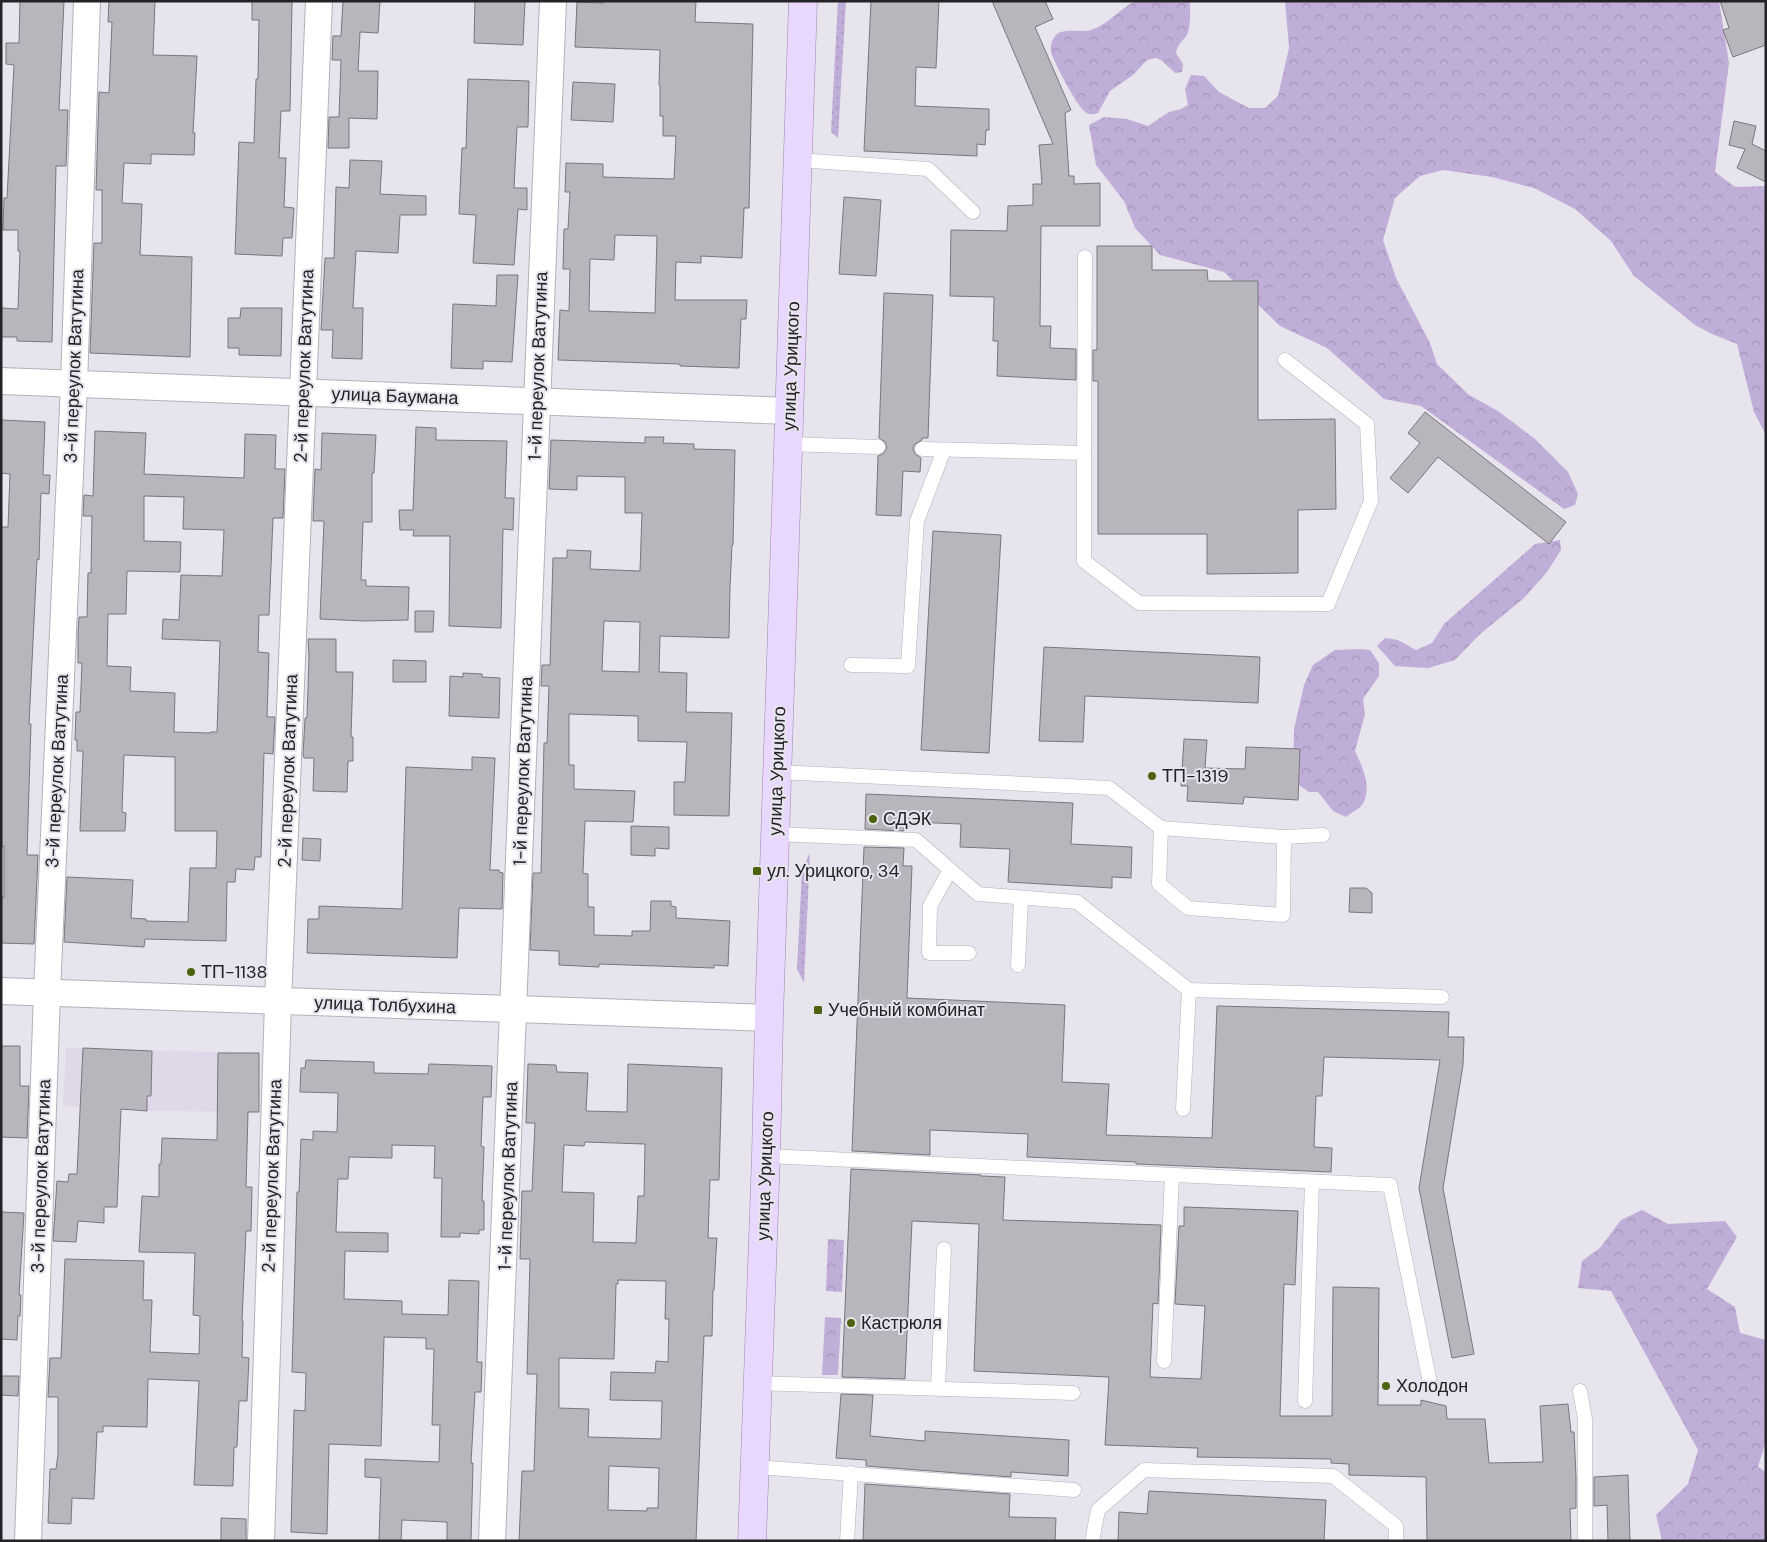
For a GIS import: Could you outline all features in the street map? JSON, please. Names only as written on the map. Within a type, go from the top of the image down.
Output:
[{"type":"main road","name":"улица Урицкого","points":[[752,1541],[803,1]]},
{"type":"street","name":"3-й переулок Ватутина","points":[[28,1541],[47,993],[74,384],[87,1]]},
{"type":"street","name":"2-й переулок Ватутина","points":[[261,1541],[278,1002],[319,1]]},
{"type":"street","name":"1-й переулок Ватутина","points":[[492,1541],[553,1]]},
{"type":"street","name":"улица Баумана","points":[[1,381],[789,412]]},
{"type":"street","name":"улица Толбухина","points":[[1,991],[769,1018]]},
{"type":"lane","points":[[797,160],[928,169],[973,212]]},
{"type":"lane","points":[[1085,257],[1084,561],[1139,603],[1328,604],[1371,501],[1367,424],[1285,360]]},
{"type":"lane","points":[[788,444],[878,447]]},
{"type":"lane","points":[[922,449],[1084,454]]},
{"type":"lane","points":[[852,665],[908,666],[917,521],[944,450]]},
{"type":"lane","points":[[777,772],[1109,788],[1161,828],[1284,837],[1323,835]]},
{"type":"lane","points":[[1161,828],[1159,884],[1188,908],[1283,915],[1284,837]]},
{"type":"lane","points":[[775,834],[916,840],[978,894],[1076,902],[1189,990],[1442,997]]},
{"type":"lane","points":[[950,870],[930,906],[929,953],[969,953]]},
{"type":"lane","points":[[1018,964],[1021,898]]},
{"type":"lane","points":[[1183,1109],[1189,990]]},
{"type":"lane","points":[[766,1156],[1390,1185],[1430,1383]]},
{"type":"lane","points":[[1164,1361],[1172,1175]]},
{"type":"lane","points":[[1305,1401],[1312,1182]]},
{"type":"lane","points":[[938,1388],[944,1249]]},
{"type":"lane","points":[[757,1383],[1074,1393]]},
{"type":"lane","points":[[1580,1391],[1585,1418],[1585,1541]]},
{"type":"lane","points":[[754,1467],[1074,1490]]},
{"type":"lane","points":[[1092,1541],[1098,1510],[1144,1470],[1333,1476],[1396,1526],[1396,1541]]},
{"type":"lane","points":[[847,1541],[851,1473]]},
{"type":"shaded area","points":[[66,1048],[259,1053],[259,1112],[160,1111],[63,1106]]},
{"type":"green space","points":[[838,1],[846,1],[838,138],[831,132]]},
{"type":"green space","points":[[1136,1],[1190,1],[1187,35],[1179,45],[1176,53],[1183,64],[1182,72],[1175,73],[1161,60],[1156,58],[1147,60],[1133,75],[1110,91],[1098,113],[1087,113],[1076,101],[1052,56],[1051,46],[1053,39],[1058,33],[1062,32],[1087,31],[1097,28]]},
{"type":"green space","points":[[1285,1],[1719,1],[1729,63],[1715,172],[1735,187],[1766,186],[1766,435],[1754,412],[1737,344],[1695,325],[1634,276],[1611,241],[1575,209],[1534,188],[1492,177],[1443,170],[1420,176],[1395,198],[1383,240],[1396,278],[1430,343],[1437,364],[1469,395],[1498,411],[1535,439],[1568,472],[1578,494],[1575,505],[1564,509],[1421,406],[1384,399],[1327,348],[1280,326],[1224,272],[1160,255],[1135,228],[1124,201],[1096,165],[1089,125],[1104,117],[1127,119],[1148,126],[1169,112],[1188,105],[1185,89],[1191,75],[1204,76],[1219,92],[1249,108],[1265,108],[1278,96],[1289,48]]},
{"type":"green space","points":[[1560,540],[1561,550],[1547,572],[1524,598],[1479,635],[1455,660],[1428,668],[1395,666],[1377,646],[1385,638],[1398,640],[1416,650],[1432,643],[1444,624],[1535,544]]},
{"type":"green space","points":[[1335,650],[1370,650],[1379,663],[1379,676],[1363,699],[1365,714],[1355,751],[1361,764],[1367,792],[1362,805],[1346,817],[1333,811],[1318,792],[1309,792],[1293,781],[1294,729],[1304,685],[1313,665]]},
{"type":"green space","points":[[810,853],[804,983],[797,969],[802,870]]},
{"type":"green space","points":[[1642,1210],[1668,1224],[1725,1221],[1737,1237],[1707,1289],[1735,1307],[1740,1333],[1766,1340],[1766,1441],[1758,1467],[1766,1472],[1766,1541],[1662,1541],[1656,1515],[1688,1484],[1698,1450],[1611,1291],[1578,1288],[1582,1261],[1600,1248],[1621,1220]]},
{"type":"green space","points":[[828,1239],[844,1240],[842,1292],[826,1291]]},
{"type":"green space","points":[[825,1317],[841,1318],[838,1375],[822,1375]]},
{"type":"building","points":[[20,1],[64,1],[59,110],[68,110],[66,166],[56,166],[52,342],[17,341],[17,337],[1,337],[1,308],[18,309],[20,251],[18,251],[18,230],[3,230],[4,198],[7,198],[14,65],[6,64],[6,43],[19,43]]},
{"type":"building","points":[[109,1],[155,1],[153,55],[197,56],[193,133],[195,133],[194,155],[151,154],[151,164],[124,163],[122,203],[142,204],[140,255],[192,257],[190,357],[90,353],[94,243],[102,243],[102,190],[96,190],[99,92],[109,93],[112,22],[108,22]]},
{"type":"building","points":[[252,1],[292,1],[290,111],[281,111],[279,158],[286,158],[284,207],[294,208],[292,238],[283,238],[282,256],[235,254],[239,142],[254,143],[259,20],[252,20]]},
{"type":"building","points":[[343,1],[380,1],[378,33],[360,32],[358,71],[378,71],[377,119],[349,118],[349,148],[328,148],[329,117],[339,117],[341,60],[332,60],[333,36],[341,36]]},
{"type":"building","points":[[475,1],[525,1],[523,45],[474,43]]},
{"type":"building","points":[[603,1],[696,1],[695,22],[753,24],[749,208],[744,208],[742,258],[701,256],[701,263],[676,262],[675,300],[747,300],[746,319],[741,319],[739,368],[558,360],[560,310],[569,311],[570,269],[563,269],[564,229],[568,229],[570,192],[565,192],[566,163],[603,164],[603,177],[674,179],[676,136],[663,136],[663,116],[660,116],[660,50],[575,47],[577,2],[603,3]],"holes":[[[615,235],[657,236],[655,313],[589,311],[590,259],[614,260]]]},
{"type":"building","points":[[871,1],[939,1],[936,68],[916,67],[915,106],[989,109],[989,130],[986,130],[985,145],[977,144],[977,156],[864,151]]},
{"type":"building","points":[[992,1],[1045,1],[1053,19],[1035,27],[1071,110],[1065,113],[1069,176],[1074,176],[1074,184],[1100,183],[1100,226],[1041,226],[1040,326],[1051,326],[1050,348],[1076,349],[1076,380],[997,376],[998,341],[993,341],[994,297],[950,296],[951,230],[1007,231],[1008,206],[1033,205],[1033,184],[1042,184],[1039,145],[1053,144]]},
{"type":"building","points":[[1720,1],[1766,1],[1766,45],[1733,57],[1723,30],[1729,28]]},
{"type":"building","points":[[468,79],[529,81],[528,127],[517,127],[514,188],[527,188],[527,210],[518,209],[514,265],[473,263],[476,215],[459,214],[462,148],[466,148]]},
{"type":"building","points":[[573,82],[615,84],[613,122],[571,120]]},
{"type":"building","points":[[1734,121],[1756,126],[1752,144],[1766,151],[1766,182],[1737,168],[1745,149],[1729,145]]},
{"type":"building","points":[[350,160],[382,161],[380,194],[426,196],[426,215],[400,215],[398,253],[356,251],[353,308],[363,308],[362,359],[332,358],[333,330],[321,330],[325,258],[334,258],[336,187],[349,188]]},
{"type":"building","points":[[844,197],[881,200],[876,276],[839,274]]},
{"type":"building","points":[[1097,246],[1152,246],[1152,270],[1207,270],[1208,281],[1258,281],[1258,420],[1335,419],[1336,509],[1298,510],[1298,573],[1207,574],[1207,534],[1098,534],[1098,381],[1093,381],[1093,350],[1097,350]]},
{"type":"building","points":[[497,275],[518,275],[512,362],[483,361],[483,369],[451,368],[453,304],[496,306]]},
{"type":"building","points":[[884,293],[933,295],[928,438],[922,438],[913,448],[915,454],[921,458],[920,472],[903,471],[901,516],[876,515],[878,456],[883,454],[887,448],[885,442],[879,438]]},
{"type":"building","points":[[241,308],[282,308],[281,356],[239,355],[239,348],[228,348],[228,318],[240,318]]},
{"type":"building","points":[[1425,412],[1566,522],[1549,544],[1438,457],[1408,493],[1390,478],[1420,443],[1408,433]]},
{"type":"building","points":[[1,420],[45,422],[43,475],[50,475],[49,494],[41,493],[29,724],[31,724],[27,855],[38,855],[34,944],[1,943],[1,897],[4,897],[4,846],[1,846],[1,527],[8,527],[10,474],[1,473]]},
{"type":"building","points":[[416,427],[436,428],[436,440],[507,441],[505,498],[514,498],[513,530],[503,529],[501,628],[449,626],[450,536],[413,536],[414,530],[400,530],[399,510],[413,510]]},
{"type":"building","points":[[95,431],[146,433],[144,474],[244,478],[245,434],[276,435],[275,469],[285,469],[283,518],[273,518],[269,615],[259,615],[258,652],[269,653],[267,717],[275,717],[273,754],[264,753],[261,857],[255,857],[254,870],[236,869],[235,882],[227,882],[226,941],[145,939],[144,947],[64,942],[67,877],[133,880],[131,918],[146,919],[146,921],[188,922],[190,868],[216,868],[217,831],[175,831],[175,757],[124,755],[122,812],[126,813],[125,831],[80,831],[83,751],[77,751],[77,740],[75,740],[76,712],[80,712],[82,663],[78,663],[78,632],[79,617],[87,617],[88,573],[91,573],[92,516],[83,516],[84,495],[93,496]],"holes":[[[144,496],[184,497],[183,529],[224,530],[222,576],[181,575],[179,620],[163,619],[162,639],[220,641],[217,732],[210,733],[174,732],[175,693],[130,691],[131,667],[107,666],[108,614],[126,614],[127,571],[180,572],[181,542],[144,541]]]},
{"type":"building","points":[[322,433],[376,435],[374,473],[372,473],[372,522],[363,522],[361,580],[366,580],[366,586],[409,587],[408,620],[320,619],[324,521],[313,521],[313,519],[315,469],[321,470]]},
{"type":"building","points":[[645,437],[664,437],[663,443],[694,444],[694,449],[735,450],[729,638],[660,636],[659,672],[687,673],[686,712],[732,713],[729,816],[674,815],[674,782],[685,782],[687,742],[638,741],[638,716],[569,714],[569,765],[574,765],[574,789],[635,791],[633,822],[585,821],[583,873],[588,874],[588,907],[594,907],[594,935],[632,936],[632,931],[650,931],[651,901],[671,901],[671,906],[676,907],[676,918],[730,921],[728,966],[714,965],[714,968],[599,964],[599,967],[559,965],[559,951],[530,950],[533,873],[541,873],[544,743],[547,743],[549,686],[541,686],[542,665],[550,665],[553,558],[567,558],[567,550],[591,551],[590,569],[640,571],[642,513],[625,513],[625,477],[577,476],[577,490],[549,489],[551,440],[645,443]],"holes":[[[604,621],[640,622],[639,672],[602,671]]]},
{"type":"building","points":[[933,531],[1001,535],[989,753],[921,750]]},
{"type":"building","points":[[415,611],[434,611],[433,632],[415,632]]},
{"type":"building","points":[[308,639],[336,639],[336,672],[353,672],[351,737],[353,737],[353,761],[348,761],[347,792],[313,791],[314,758],[304,758],[303,755],[305,718],[307,718]]},
{"type":"building","points":[[1044,647],[1260,657],[1258,703],[1085,696],[1083,742],[1039,741]]},
{"type":"building","points":[[393,660],[426,661],[426,682],[393,682]]},
{"type":"building","points":[[463,673],[482,674],[482,677],[500,678],[499,718],[449,716],[450,676],[463,677]]},
{"type":"building","points":[[1184,739],[1207,740],[1205,768],[1245,769],[1246,747],[1300,749],[1298,800],[1244,797],[1243,804],[1187,801],[1188,786],[1181,786]]},
{"type":"building","points":[[472,757],[495,758],[490,870],[499,870],[499,872],[503,873],[502,909],[459,908],[457,958],[307,953],[308,919],[319,919],[319,906],[402,909],[406,767],[472,770]]},
{"type":"building","points":[[866,794],[1073,803],[1071,844],[1132,847],[1131,878],[1112,877],[1112,888],[1008,882],[1010,849],[960,847],[961,824],[912,822],[912,826],[904,826],[904,831],[865,829]]},
{"type":"building","points":[[631,826],[669,827],[669,849],[655,848],[655,856],[631,855]]},
{"type":"building","points":[[303,838],[321,839],[320,861],[302,860]]},
{"type":"building","points":[[864,847],[904,848],[903,866],[912,866],[907,998],[1065,1005],[1062,1082],[1109,1084],[1106,1135],[1212,1138],[1217,1006],[1449,1012],[1448,1037],[1464,1037],[1463,1065],[1443,1188],[1474,1354],[1452,1358],[1419,1188],[1440,1060],[1324,1057],[1322,1096],[1316,1096],[1314,1147],[1332,1148],[1331,1172],[1136,1164],[1136,1162],[1027,1157],[1028,1134],[930,1130],[930,1155],[852,1151]]},
{"type":"building","points":[[1350,888],[1366,888],[1372,893],[1372,913],[1349,912]]},
{"type":"building","points":[[1,1046],[20,1046],[20,1086],[29,1086],[27,1138],[1,1137]]},
{"type":"building","points":[[83,1048],[152,1051],[151,1096],[147,1096],[147,1111],[121,1109],[117,1207],[104,1207],[104,1223],[78,1221],[76,1242],[53,1241],[57,1181],[68,1182],[69,1174],[77,1174]]},
{"type":"building","points":[[218,1053],[259,1053],[259,1112],[248,1112],[246,1187],[252,1187],[251,1231],[246,1231],[242,1321],[242,1357],[249,1358],[247,1401],[239,1401],[237,1447],[234,1447],[233,1486],[194,1485],[199,1381],[148,1379],[147,1427],[103,1426],[103,1432],[97,1432],[94,1499],[72,1498],[71,1524],[48,1523],[50,1469],[56,1469],[58,1454],[58,1397],[48,1397],[50,1358],[61,1358],[65,1259],[144,1261],[143,1300],[152,1300],[150,1352],[199,1354],[200,1316],[193,1315],[195,1253],[139,1252],[142,1196],[159,1197],[159,1164],[161,1164],[162,1138],[217,1140]]},
{"type":"building","points":[[306,1060],[374,1062],[374,1073],[428,1074],[429,1064],[492,1066],[491,1097],[483,1097],[481,1146],[484,1147],[482,1201],[484,1201],[484,1230],[479,1230],[479,1234],[460,1233],[460,1237],[441,1237],[442,1178],[434,1178],[435,1146],[392,1145],[392,1158],[349,1157],[348,1179],[338,1179],[336,1232],[388,1233],[388,1252],[345,1251],[344,1299],[402,1301],[402,1314],[448,1315],[449,1280],[479,1281],[477,1362],[482,1362],[481,1392],[475,1392],[471,1463],[473,1463],[471,1541],[447,1541],[447,1522],[402,1520],[401,1541],[379,1541],[381,1478],[365,1477],[365,1459],[439,1462],[440,1425],[432,1425],[434,1349],[426,1349],[426,1338],[384,1337],[381,1446],[329,1444],[327,1534],[291,1532],[294,1410],[305,1411],[306,1373],[292,1372],[297,1192],[299,1192],[301,1139],[313,1140],[313,1131],[337,1132],[338,1093],[300,1092],[301,1068],[305,1068]]},
{"type":"building","points":[[528,1064],[556,1065],[557,1072],[588,1073],[586,1111],[627,1112],[628,1064],[722,1068],[719,1180],[710,1180],[708,1238],[717,1238],[712,1336],[704,1336],[696,1541],[519,1541],[522,1471],[534,1471],[537,1374],[527,1374],[530,1259],[520,1259],[522,1191],[532,1191],[535,1123],[526,1123]],"holes":[[[585,1142],[645,1144],[644,1196],[638,1196],[636,1243],[593,1242],[594,1193],[562,1192],[564,1145],[584,1146]],[[618,1280],[666,1281],[665,1319],[669,1319],[668,1362],[656,1361],[655,1373],[611,1372],[610,1400],[662,1401],[661,1439],[588,1437],[589,1409],[559,1408],[559,1358],[614,1359],[616,1284],[618,1284]],[[609,1466],[659,1468],[658,1508],[647,1508],[647,1511],[608,1510]]]},
{"type":"building","points":[[851,1169],[1005,1177],[1003,1220],[1161,1225],[1158,1304],[1153,1303],[1150,1377],[1201,1379],[1205,1306],[1175,1304],[1179,1226],[1184,1226],[1184,1207],[1298,1211],[1295,1285],[1284,1284],[1280,1416],[1332,1416],[1333,1287],[1379,1288],[1378,1405],[1421,1405],[1421,1400],[1446,1406],[1447,1419],[1485,1419],[1489,1463],[1543,1462],[1540,1406],[1568,1404],[1571,1432],[1574,1432],[1576,1477],[1576,1508],[1570,1509],[1571,1541],[1427,1541],[1426,1477],[1349,1475],[1349,1464],[1331,1463],[1331,1459],[1197,1457],[1198,1448],[1105,1445],[1109,1377],[974,1371],[979,1224],[912,1221],[905,1379],[842,1377]]},
{"type":"building","points":[[1,1212],[24,1213],[19,1295],[21,1295],[20,1316],[18,1316],[17,1340],[1,1339]]},
{"type":"building","points":[[1,1376],[19,1376],[18,1396],[1,1395]]},
{"type":"building","points":[[841,1394],[873,1395],[870,1436],[925,1441],[925,1431],[1069,1440],[1068,1476],[1011,1472],[1011,1477],[866,1466],[866,1460],[836,1458]]},
{"type":"building","points":[[1628,1475],[1630,1541],[1608,1541],[1607,1505],[1594,1506],[1594,1477]]},
{"type":"building","points":[[865,1484],[1010,1494],[1009,1517],[1056,1518],[1055,1541],[863,1541]]},
{"type":"building","points":[[1149,1491],[1326,1500],[1324,1541],[1118,1541],[1119,1512],[1147,1514]]},
{"type":"building","points":[[221,1518],[246,1519],[246,1541],[221,1541]]},
{"type":"place","name":"ТП-1319","points":[[1152,776]]},
{"type":"place","name":"СДЭК","points":[[873,819]]},
{"type":"place","name":"ул. Урицкого, 34","points":[[757,871]]},
{"type":"place","name":"ТП-1138","points":[[191,972]]},
{"type":"place","name":"Учебный комбинат","points":[[818,1010]]},
{"type":"place","name":"Кастрюля","points":[[851,1323]]},
{"type":"place","name":"Холодон","points":[[1386,1386]]}]
